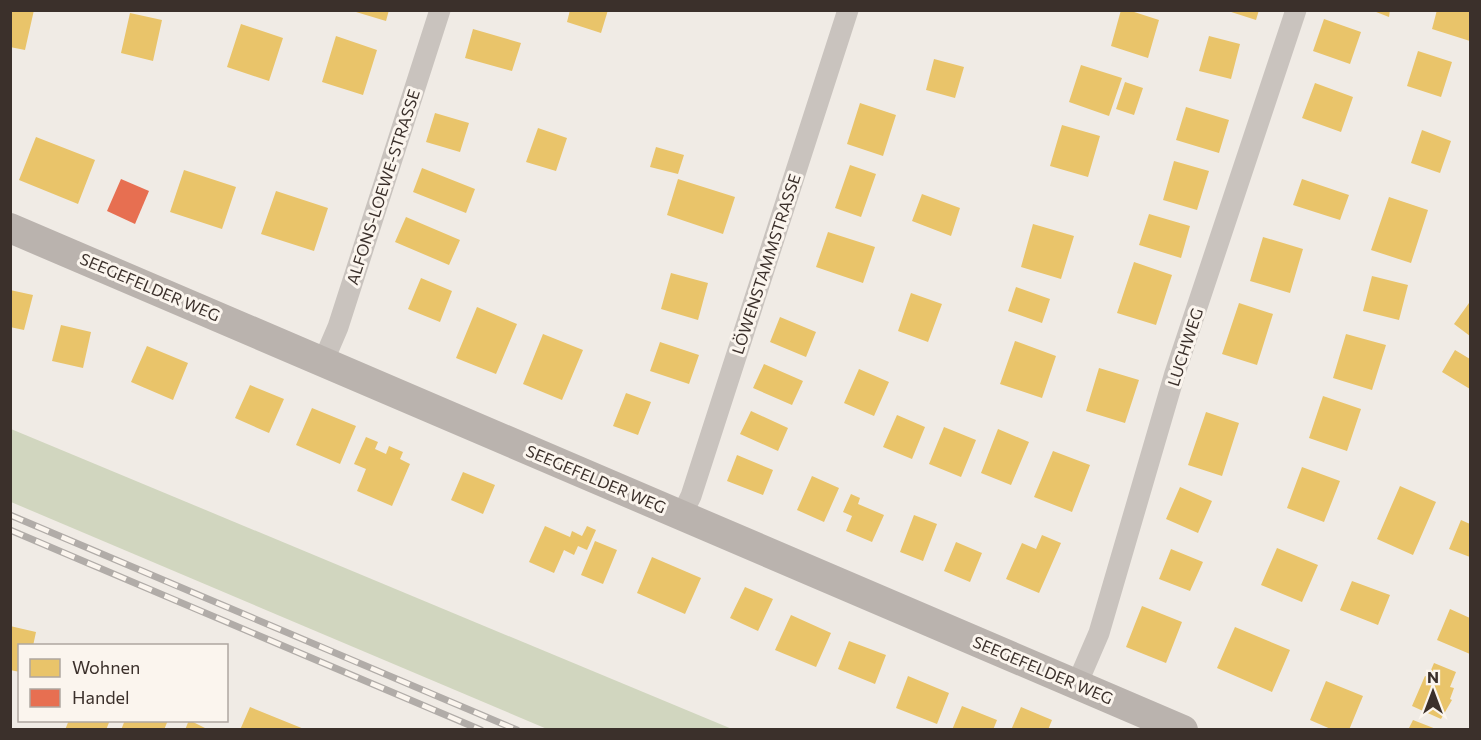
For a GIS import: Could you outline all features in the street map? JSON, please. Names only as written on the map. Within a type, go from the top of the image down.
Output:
[{"type":"street","name":"ALFONS-LOEWE-STRASSE","points":[[322,362],[338,327],[440,10]]},
{"type":"street","name":"LÖWENSTAMMSTRASSE","points":[[681,516],[691,496],[848,10]]},
{"type":"street","name":"LUCHWEG","points":[[1077,684],[1099,633],[1175,373],[1296,10]]},
{"type":"street","name":"SEEGEFELDER WEG","points":[[10,228],[1183,729]]},
{"type":"green space","points":[[10,429],[732,729],[547,729],[11,502]]},
{"type":"building: Wohnen","points":[[10,10],[34,10],[25,50],[10,47]]},
{"type":"building: Wohnen","points":[[357,10],[389,10],[386,21],[356,12]]},
{"type":"building: Wohnen","points":[[570,10],[608,10],[601,33],[567,22]]},
{"type":"building: Wohnen","points":[[1121,10],[1159,20],[1148,58],[1111,46]]},
{"type":"building: Wohnen","points":[[1225,10],[1259,10],[1256,20]]},
{"type":"building: Wohnen","points":[[1371,10],[1390,10],[1389,17]]},
{"type":"building: Wohnen","points":[[1437,10],[1470,10],[1470,41],[1432,29]]},
{"type":"building: Wohnen","points":[[130,13],[162,20],[153,61],[121,53]]},
{"type":"building: Wohnen","points":[[1324,19],[1361,32],[1350,64],[1313,51]]},
{"type":"building: Wohnen","points":[[241,24],[283,38],[269,81],[227,67]]},
{"type":"building: Wohnen","points":[[473,29],[521,43],[512,71],[465,58]]},
{"type":"building: Wohnen","points":[[336,36],[377,50],[363,95],[322,82]]},
{"type":"building: Wohnen","points":[[1209,36],[1240,44],[1231,79],[1199,71]]},
{"type":"building: Wohnen","points":[[1418,51],[1452,62],[1441,97],[1407,86]]},
{"type":"building: Wohnen","points":[[934,59],[964,67],[955,98],[926,90]]},
{"type":"building: Wohnen","points":[[1081,65],[1122,78],[1109,116],[1069,102]]},
{"type":"building: Wohnen","points":[[1125,82],[1143,88],[1134,115],[1116,109]]},
{"type":"building: Wohnen","points":[[1315,83],[1353,97],[1341,132],[1302,118]]},
{"type":"building: Wohnen","points":[[860,103],[896,115],[883,156],[847,144]]},
{"type":"building: Wohnen","points":[[1186,107],[1229,120],[1219,153],[1176,140]]},
{"type":"building: Wohnen","points":[[435,113],[469,123],[460,152],[426,142]]},
{"type":"building: Wohnen","points":[[1062,125],[1100,136],[1088,177],[1050,166]]},
{"type":"building: Wohnen","points":[[538,128],[567,138],[556,171],[526,162]]},
{"type":"building: Wohnen","points":[[1422,130],[1451,141],[1440,173],[1411,163]]},
{"type":"building: Wohnen","points":[[36,137],[95,160],[78,204],[19,180]]},
{"type":"building: Wohnen","points":[[656,147],[684,155],[678,174],[650,167]]},
{"type":"building: Wohnen","points":[[1174,161],[1209,171],[1197,210],[1163,200]]},
{"type":"building: Wohnen","points":[[850,165],[876,174],[861,217],[835,208]]},
{"type":"building: Wohnen","points":[[422,168],[475,189],[466,213],[413,192]]},
{"type":"building: Wohnen","points":[[184,170],[236,187],[222,229],[170,212]]},
{"type":"building: Wohnen","points":[[678,179],[735,197],[723,234],[667,215]]},
{"type":"building: Wohnen","points":[[1302,179],[1349,195],[1340,220],[1293,205]]},
{"type":"building: Wohnen","points":[[276,191],[328,208],[314,251],[261,234]]},
{"type":"building: Wohnen","points":[[922,194],[960,208],[951,236],[912,221]]},
{"type":"building: Wohnen","points":[[1389,197],[1428,210],[1411,263],[1371,250]]},
{"type":"building: Wohnen","points":[[1149,214],[1190,226],[1181,258],[1139,245]]},
{"type":"building: Wohnen","points":[[406,217],[460,240],[449,265],[395,242]]},
{"type":"building: Wohnen","points":[[1033,224],[1074,236],[1061,279],[1021,267]]},
{"type":"building: Wohnen","points":[[828,232],[875,247],[863,283],[816,267]]},
{"type":"building: Wohnen","points":[[1263,237],[1303,249],[1290,293],[1250,281]]},
{"type":"building: Wohnen","points":[[1134,262],[1172,275],[1156,325],[1117,313]]},
{"type":"building: Wohnen","points":[[671,273],[708,283],[698,320],[661,309]]},
{"type":"building: Wohnen","points":[[1372,276],[1408,285],[1399,320],[1363,311]]},
{"type":"building: Wohnen","points":[[421,278],[452,291],[440,322],[408,309]]},
{"type":"building: Wohnen","points":[[1016,287],[1050,299],[1042,323],[1008,311]]},
{"type":"building: Wohnen","points":[[10,290],[33,295],[24,330],[10,327]]},
{"type":"building: Wohnen","points":[[911,293],[942,304],[928,342],[898,331]]},
{"type":"building: Wohnen","points":[[1239,303],[1273,314],[1257,365],[1222,354]]},
{"type":"building: Wohnen","points":[[1470,304],[1470,336],[1454,324]]},
{"type":"building: Wohnen","points":[[477,307],[517,324],[496,374],[456,358]]},
{"type":"building: Wohnen","points":[[780,317],[816,332],[806,357],[770,342]]},
{"type":"building: Wohnen","points":[[61,325],[91,332],[83,368],[52,361]]},
{"type":"building: Wohnen","points":[[543,334],[583,350],[562,400],[523,384]]},
{"type":"building: Wohnen","points":[[1346,334],[1386,345],[1372,390],[1333,378]]},
{"type":"building: Wohnen","points":[[1015,341],[1056,356],[1042,398],[1000,384]]},
{"type":"building: Wohnen","points":[[660,342],[699,355],[689,384],[650,371]]},
{"type":"building: Wohnen","points":[[147,346],[188,363],[173,400],[131,382]]},
{"type":"building: Wohnen","points":[[1455,350],[1470,359],[1470,389],[1442,372]]},
{"type":"building: Wohnen","points":[[764,364],[803,381],[792,405],[753,388]]},
{"type":"building: Wohnen","points":[[1099,368],[1139,380],[1125,423],[1086,411]]},
{"type":"building: Wohnen","points":[[859,369],[889,382],[874,416],[844,403]]},
{"type":"building: Wohnen","points":[[250,385],[284,399],[269,433],[235,418]]},
{"type":"building: Wohnen","points":[[626,393],[651,402],[638,435],[613,426]]},
{"type":"building: Wohnen","points":[[1323,396],[1361,409],[1347,451],[1309,438]]},
{"type":"building: Wohnen","points":[[312,408],[356,426],[340,464],[296,445]]},
{"type":"building: Wohnen","points":[[751,411],[788,428],[778,451],[740,434]]},
{"type":"building: Wohnen","points":[[1206,412],[1239,423],[1222,476],[1188,465]]},
{"type":"building: Wohnen","points":[[897,415],[925,427],[912,459],[883,447]]},
{"type":"building: Wohnen","points":[[944,427],[976,440],[961,477],[929,464]]},
{"type":"building: Wohnen","points":[[998,429],[1029,442],[1011,485],[981,473]]},
{"type":"building: Wohnen","points":[[366,437],[378,442],[375,449],[386,454],[389,446],[403,452],[400,459],[410,464],[392,506],[357,491],[366,469],[354,464]]},
{"type":"building: Wohnen","points":[[1053,451],[1090,465],[1072,512],[1034,497]]},
{"type":"building: Wohnen","points":[[737,455],[773,470],[763,495],[727,481]]},
{"type":"building: Wohnen","points":[[1302,467],[1340,481],[1324,522],[1287,508]]},
{"type":"building: Wohnen","points":[[463,472],[495,485],[483,514],[451,500]]},
{"type":"building: Wohnen","points":[[812,476],[839,488],[824,522],[797,510]]},
{"type":"building: Wohnen","points":[[1400,486],[1436,502],[1413,555],[1377,539]]},
{"type":"building: Wohnen","points":[[1180,487],[1212,501],[1198,533],[1166,519]]},
{"type":"building: Wohnen","points":[[851,494],[860,498],[858,504],[884,515],[872,542],[846,531],[852,516],[843,512]]},
{"type":"building: Wohnen","points":[[914,515],[937,524],[923,561],[900,552]]},
{"type":"building: Wohnen","points":[[1461,520],[1470,524],[1470,557],[1449,549]]},
{"type":"building: Wohnen","points":[[545,526],[570,537],[572,531],[582,536],[587,526],[596,530],[587,550],[578,546],[574,555],[564,550],[554,573],[529,562]]},
{"type":"building: Wohnen","points":[[1042,535],[1061,543],[1039,593],[1006,579],[1022,543],[1036,549]]},
{"type":"building: Wohnen","points":[[595,541],[617,550],[603,584],[581,575]]},
{"type":"building: Wohnen","points":[[956,542],[982,553],[970,582],[944,571]]},
{"type":"building: Wohnen","points":[[1277,548],[1318,565],[1302,602],[1261,585]]},
{"type":"building: Wohnen","points":[[1171,549],[1203,562],[1190,591],[1159,579]]},
{"type":"building: Wohnen","points":[[652,557],[701,578],[685,614],[637,593]]},
{"type":"building: Wohnen","points":[[1352,581],[1390,595],[1378,625],[1340,610]]},
{"type":"building: Wohnen","points":[[745,587],[773,599],[758,631],[730,618]]},
{"type":"building: Wohnen","points":[[1142,606],[1182,622],[1166,663],[1126,647]]},
{"type":"building: Wohnen","points":[[1450,609],[1470,618],[1470,654],[1437,640]]},
{"type":"building: Wohnen","points":[[791,615],[831,633],[816,667],[775,650]]},
{"type":"building: Wohnen","points":[[10,626],[36,632],[33,644],[18,644],[18,672],[10,670]]},
{"type":"building: Wohnen","points":[[1235,627],[1290,650],[1272,692],[1217,668]]},
{"type":"building: Wohnen","points":[[849,641],[886,655],[875,684],[838,669]]},
{"type":"building: Wohnen","points":[[1434,663],[1456,672],[1450,687],[1454,688],[1450,699],[1452,700],[1441,719],[1412,706],[1425,676],[1428,677]]},
{"type":"building: Wohnen","points":[[908,676],[949,693],[937,724],[896,708]]},
{"type":"building: Wohnen","points":[[1326,681],[1363,696],[1349,730],[1333,730],[1310,720]]},
{"type":"building: Wohnen","points":[[962,706],[997,720],[993,730],[952,730]]},
{"type":"building: Wohnen","points":[[250,707],[304,729],[304,730],[240,730]]},
{"type":"building: Wohnen","points":[[1021,707],[1052,720],[1048,730],[1011,730]]},
{"type":"building: Wohnen","points":[[1413,720],[1436,729],[1436,730],[1408,730]]},
{"type":"building: Wohnen","points":[[68,722],[109,722],[106,730],[65,730]]},
{"type":"building: Wohnen","points":[[124,722],[167,722],[164,730],[121,730]]},
{"type":"building: Wohnen","points":[[188,722],[193,722],[209,730],[185,730]]},
{"type":"building: Handel","points":[[121,179],[149,191],[135,224],[107,211]]},
{"type":"railway","points":[[10,515],[517,730]]},
{"type":"railway","points":[[10,530],[481,730]]}]
